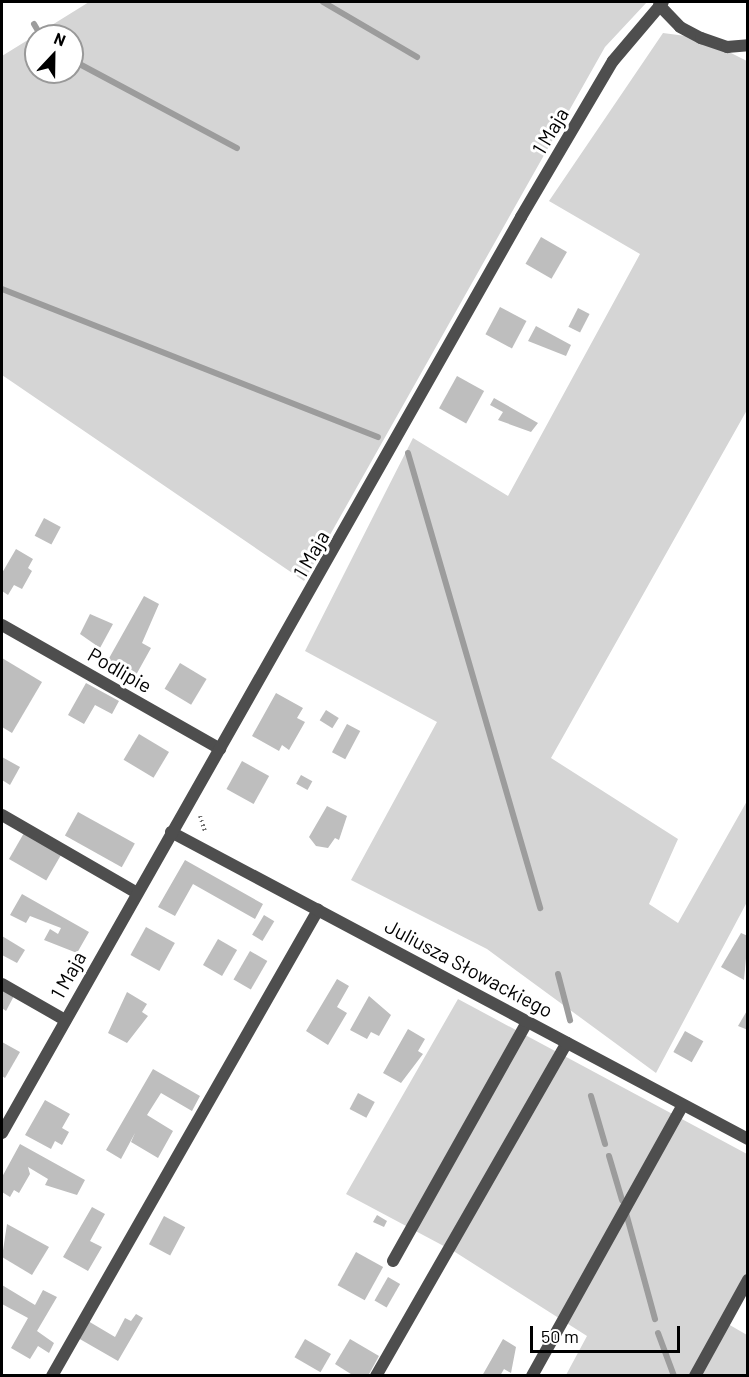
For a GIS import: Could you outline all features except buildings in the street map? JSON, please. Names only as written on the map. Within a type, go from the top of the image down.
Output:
[{"type":"street","points":[[661,3],[680,27],[701,38],[727,47],[747,45]]},
{"type":"street","name":"1 Maja","points":[[2,1133],[171,832],[608,71],[661,3]]},
{"type":"street","name":"Podlipie","points":[[2,625],[220,749]]},
{"type":"street","points":[[2,815],[137,893]]},
{"type":"street","name":"Juliusza Słowackiego","points":[[171,832],[747,1139]]},
{"type":"street","points":[[52,1376],[318,910]]},
{"type":"street","points":[[2,984],[65,1020]]},
{"type":"street","points":[[393,1261],[527,1022]]},
{"type":"street","points":[[376,1376],[567,1043]]},
{"type":"street","points":[[532,1376],[683,1105]]},
{"type":"street","points":[[695,1376],[747,1280]]},
{"type":"shaded area","points":[[89,2],[647,2],[605,47],[304,581],[2,375],[2,56],[24,42],[24,84],[84,84],[84,24],[54,24]]},
{"type":"shaded area","points":[[663,33],[701,38],[747,61],[747,410],[551,758],[678,839],[649,904],[678,923],[747,801],[747,902],[656,1073],[487,949],[351,880],[437,722],[305,651],[413,438],[508,496],[640,254],[549,201]]},
{"type":"shaded area","points":[[458,999],[747,1154],[747,1287],[728,1324],[747,1335],[747,1375],[566,1375],[587,1336],[455,1252],[346,1194]]},
{"type":"waterway","points":[[323,2],[417,57]]},
{"type":"waterway","points":[[84,66],[237,148]]},
{"type":"waterway","points":[[2,289],[378,437]]},
{"type":"waterway","points":[[408,453],[540,908]]},
{"type":"waterway","points":[[558,974],[570,1020]]},
{"type":"waterway","points":[[591,1096],[605,1144]]},
{"type":"waterway","points":[[609,1156],[622,1200]]},
{"type":"waterway","points":[[626,1213],[655,1319]]},
{"type":"waterway","points":[[658,1333],[674,1376]]}]
